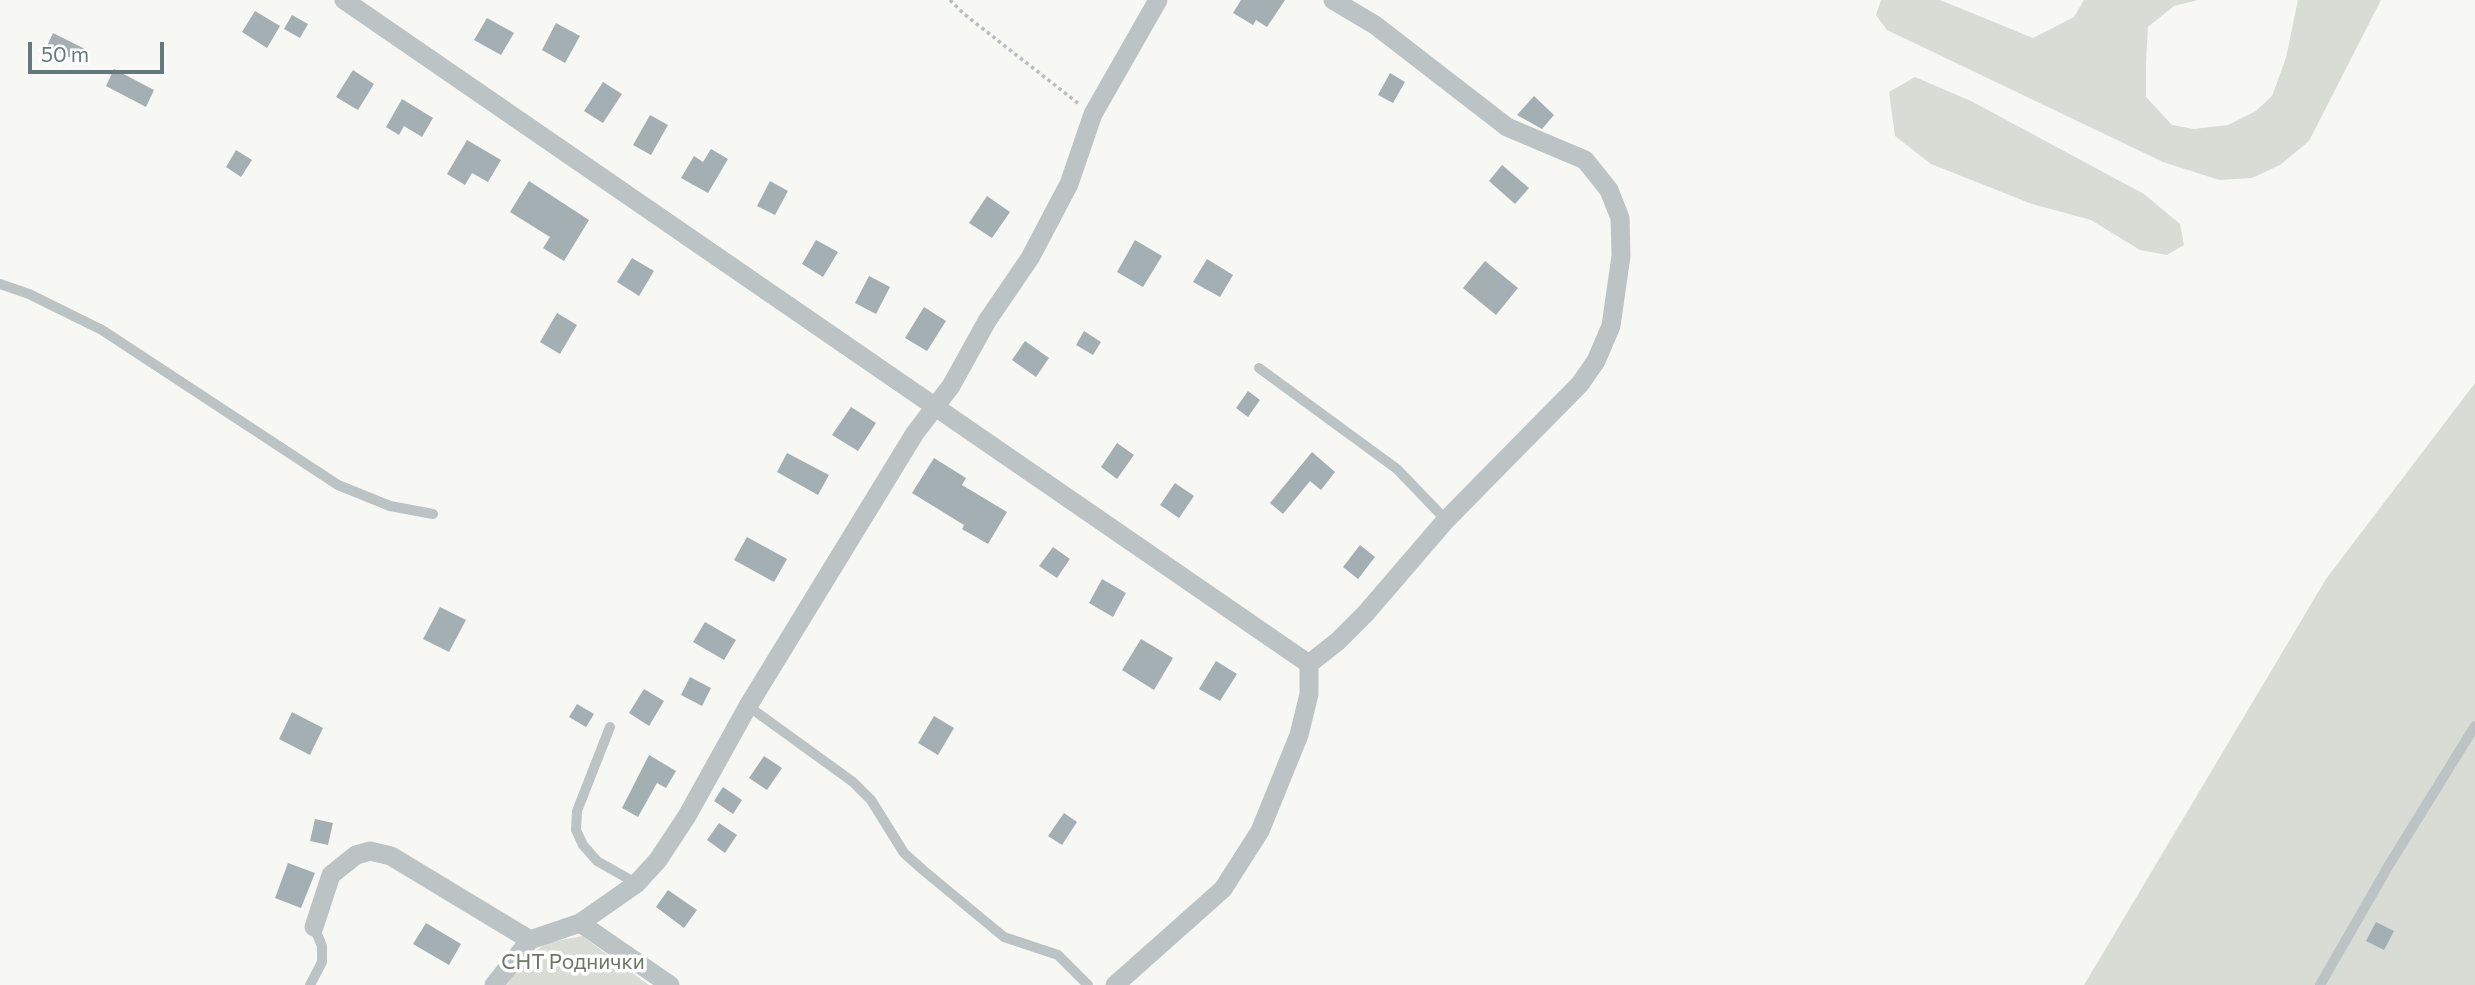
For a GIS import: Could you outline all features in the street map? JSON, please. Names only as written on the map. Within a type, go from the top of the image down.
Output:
[{"type":"street","points":[[344,0],[1309,664]]},
{"type":"street","points":[[494,985],[530,940],[580,923],[636,884],[658,860],[687,816],[748,706],[934,407],[951,386],[987,321],[1030,258],[1069,184],[1093,114],[1158,0]]},
{"type":"street","points":[[1309,664],[1338,641],[1366,613],[1446,520],[1580,384],[1596,361],[1611,326],[1619,287],[1620,218],[1609,190],[1585,160],[1507,127],[1375,25],[1333,0]]},
{"type":"street","points":[[1115,985],[1223,889],[1260,831],[1299,735],[1309,694],[1309,664]]},
{"type":"street","points":[[314,927],[331,875],[356,855],[370,851],[391,856],[530,940]]},
{"type":"street","points":[[580,923],[670,985]]},
{"type":"lane","points":[[0,284],[29,294],[102,330],[338,485],[390,506],[433,514]]},
{"type":"lane","points":[[1259,368],[1397,469],[1446,520]]},
{"type":"lane","points":[[748,706],[853,782],[871,800],[904,853],[1004,937],[1058,955],[1088,985]]},
{"type":"lane","points":[[2320,985],[2389,865],[2475,726]]},
{"type":"lane","points":[[610,727],[577,811],[576,830],[583,845],[597,861],[636,884]]},
{"type":"lane","points":[[310,985],[322,962],[322,946],[314,927]]},
{"type":"path","points":[[950,0],[964,14],[1093,114]]},
{"type":"green space","points":[[1881,0],[1940,0],[2033,38],[2074,17],[2084,0],[2198,0],[2174,6],[2148,27],[2146,62],[2146,97],[2172,125],[2194,129],[2228,125],[2256,111],[2272,96],[2286,58],[2298,0],[2381,0],[2309,141],[2280,165],[2252,178],[2219,180],[2163,162],[1887,30],[1876,15]]},
{"type":"green space","points":[[1915,77],[1971,101],[2144,194],[2180,224],[2184,245],[2167,255],[2140,250],[2091,220],[2032,204],[1931,164],[1895,136],[1889,92]]},
{"type":"green space","points":[[2475,383],[2475,985],[2084,985],[2326,579]]},
{"type":"green space","name":"СНТ Роднички","points":[[582,936],[649,985],[507,985],[526,958],[547,943]]},
{"type":"building","points":[[1241,0],[1285,0],[1267,27],[1256,20],[1253,25],[1233,13]]},
{"type":"building","points":[[255,11],[280,26],[267,48],[242,32]]},
{"type":"building","points":[[292,15],[308,24],[300,38],[284,29]]},
{"type":"building","points":[[487,18],[514,33],[501,55],[474,40]]},
{"type":"building","points":[[556,23],[580,36],[565,63],[542,50]]},
{"type":"building","points":[[53,33],[85,49],[79,62],[47,46]]},
{"type":"building","points":[[114,69],[154,90],[146,107],[106,86]]},
{"type":"building","points":[[353,70],[374,84],[358,110],[336,97]]},
{"type":"building","points":[[1390,73],[1405,82],[1393,103],[1378,95]]},
{"type":"building","points":[[603,82],[622,94],[603,123],[584,111]]},
{"type":"building","points":[[1534,96],[1554,115],[1542,129],[1517,115]]},
{"type":"building","points":[[402,99],[433,118],[422,137],[404,126],[399,135],[386,127]]},
{"type":"building","points":[[650,115],[668,125],[651,155],[633,145]]},
{"type":"building","points":[[467,140],[501,160],[488,182],[472,173],[465,185],[447,174]]},
{"type":"building","points":[[711,149],[728,159],[708,193],[681,178],[694,156],[703,162]]},
{"type":"building","points":[[236,150],[252,160],[241,177],[226,167]]},
{"type":"building","points":[[1502,165],[1529,188],[1515,204],[1489,181]]},
{"type":"building","points":[[529,181],[589,220],[564,261],[543,248],[550,237],[510,212]]},
{"type":"building","points":[[770,181],[788,191],[775,215],[757,206]]},
{"type":"building","points":[[987,196],[1010,212],[992,238],[969,223]]},
{"type":"building","points":[[816,240],[838,252],[823,277],[802,264]]},
{"type":"building","points":[[1135,240],[1162,256],[1143,287],[1117,272]]},
{"type":"building","points":[[632,258],[654,271],[639,296],[617,282]]},
{"type":"building","points":[[1207,259],[1233,275],[1220,297],[1193,282]]},
{"type":"building","points":[[1485,261],[1518,288],[1496,315],[1463,288]]},
{"type":"building","points":[[869,276],[890,287],[876,314],[855,303]]},
{"type":"building","points":[[924,307],[946,321],[927,351],[905,338]]},
{"type":"building","points":[[557,313],[577,325],[560,354],[540,342]]},
{"type":"building","points":[[1084,331],[1101,342],[1093,355],[1076,345]]},
{"type":"building","points":[[1025,341],[1049,358],[1036,377],[1012,360]]},
{"type":"building","points":[[1248,391],[1260,400],[1248,417],[1236,408]]},
{"type":"building","points":[[851,407],[876,423],[858,451],[832,435]]},
{"type":"building","points":[[1117,443],[1134,455],[1117,479],[1101,467]]},
{"type":"building","points":[[1312,452],[1335,472],[1321,490],[1310,481],[1283,514],[1270,503]]},
{"type":"building","points":[[787,453],[829,475],[818,495],[777,472]]},
{"type":"building","points":[[934,458],[966,478],[962,485],[1007,512],[988,544],[962,529],[964,525],[912,493]]},
{"type":"building","points":[[1175,483],[1194,496],[1179,518],[1160,505]]},
{"type":"building","points":[[747,537],[787,559],[774,582],[734,560]]},
{"type":"building","points":[[1360,545],[1375,557],[1358,579],[1343,567]]},
{"type":"building","points":[[1053,547],[1070,559],[1057,578],[1039,566]]},
{"type":"building","points":[[1102,579],[1126,593],[1113,617],[1089,603]]},
{"type":"building","points":[[440,607],[466,620],[449,652],[423,639]]},
{"type":"building","points":[[705,622],[736,640],[724,660],[693,642]]},
{"type":"building","points":[[1141,639],[1173,658],[1154,690],[1122,670]]},
{"type":"building","points":[[1216,661],[1237,674],[1220,701],[1199,689]]},
{"type":"building","points":[[690,677],[711,688],[702,706],[681,695]]},
{"type":"building","points":[[644,689],[664,701],[649,726],[629,713]]},
{"type":"building","points":[[577,704],[594,714],[586,727],[569,717]]},
{"type":"building","points":[[292,712],[323,728],[310,755],[279,739]]},
{"type":"building","points":[[934,716],[954,728],[938,755],[918,743]]},
{"type":"building","points":[[649,755],[676,771],[666,788],[657,783],[638,817],[622,808]]},
{"type":"building","points":[[764,756],[782,768],[767,790],[749,778]]},
{"type":"building","points":[[723,787],[742,800],[733,814],[714,801]]},
{"type":"building","points":[[1064,813],[1077,822],[1062,845],[1048,836]]},
{"type":"building","points":[[315,819],[333,823],[328,845],[310,841]]},
{"type":"building","points":[[719,823],[737,835],[725,853],[707,840]]},
{"type":"building","points":[[288,863],[315,873],[301,908],[275,898]]},
{"type":"building","points":[[668,890],[697,910],[684,928],[656,907]]},
{"type":"building","points":[[2376,922],[2394,931],[2384,950],[2366,941]]},
{"type":"building","points":[[426,923],[461,944],[449,965],[413,944]]}]
